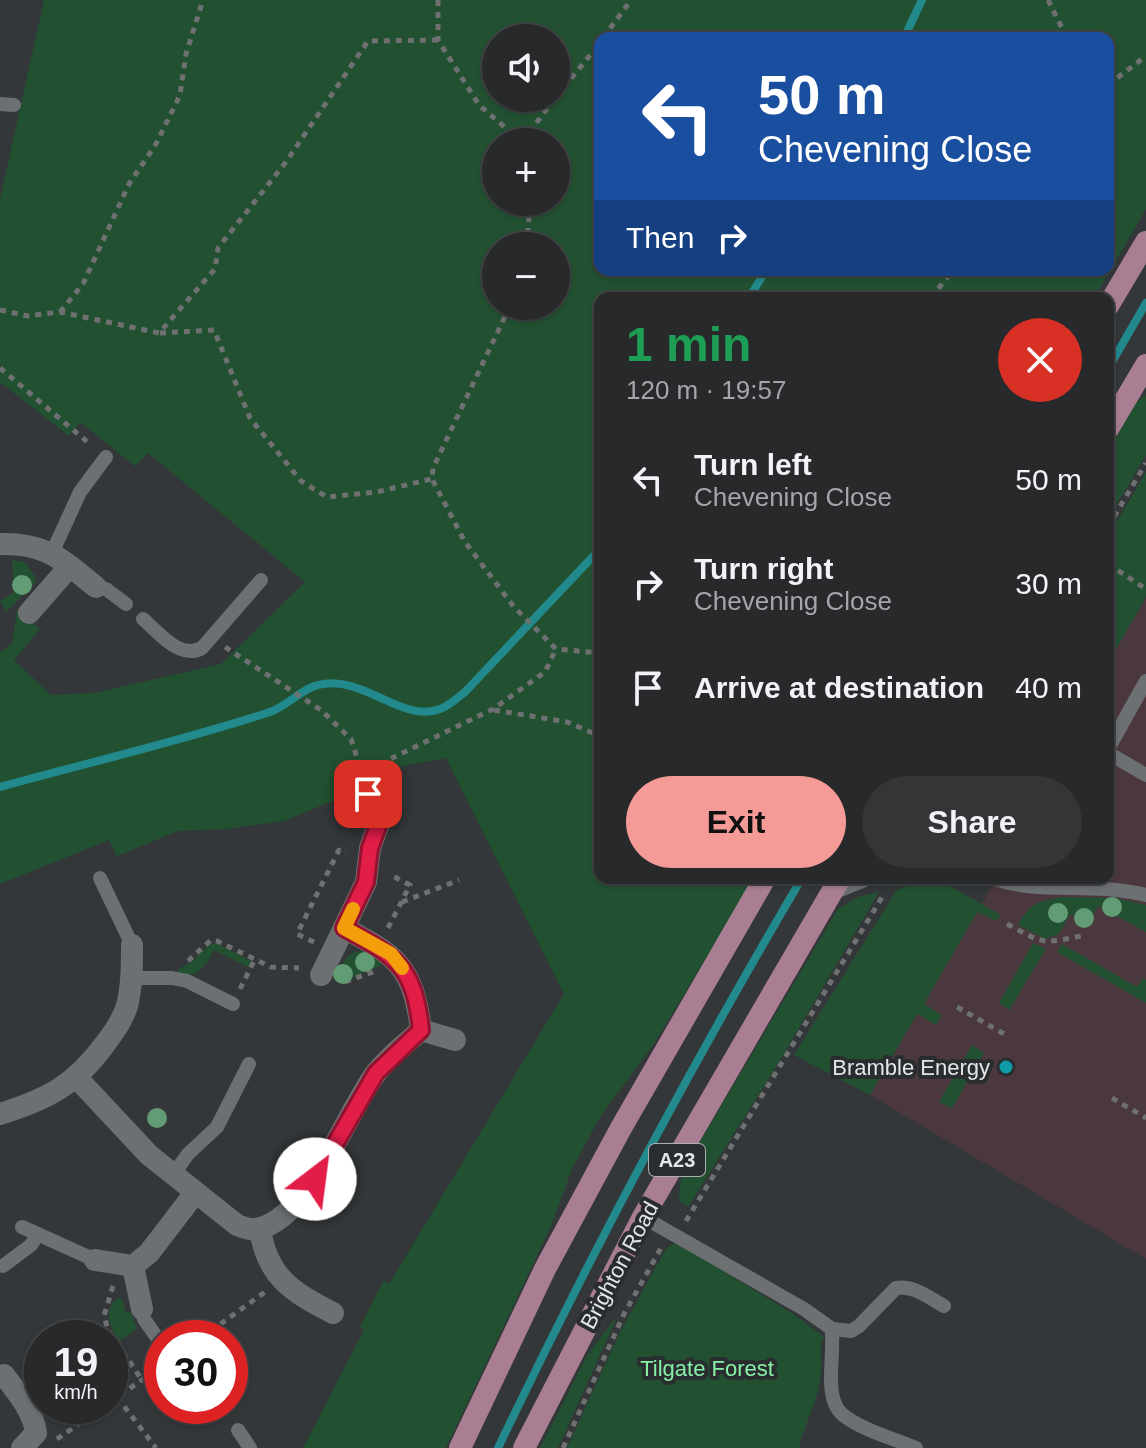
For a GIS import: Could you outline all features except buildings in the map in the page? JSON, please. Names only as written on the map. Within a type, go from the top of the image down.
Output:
[{"type":"main road","points":[[1114,296],[1146,242]]},
{"type":"main road","points":[[1114,419],[1146,365]]},
{"type":"main road","name":"A23","points":[[460,1448],[552,1256],[621,1128],[762,884]]},
{"type":"main road","name":"Brighton Road","points":[[524,1448],[643,1217],[835,886]]},
{"type":"street","points":[[0,544],[25,544],[61,560],[96,587]]},
{"type":"street","points":[[29,613],[61,560]]},
{"type":"street","points":[[312,971],[344,928],[366,882],[370,848],[378,826],[368,794]]},
{"type":"street","points":[[344,928],[391,954],[400,964],[418,1009],[421,1030]]},
{"type":"street","points":[[0,1114],[58,1091],[77,1078],[119,1024],[127,1006],[132,945]]},
{"type":"street","points":[[421,1030],[455,1040]]},
{"type":"street","points":[[77,1078],[124,1131],[173,1175],[237,1225],[260,1229],[275,1222],[315,1179],[376,1073],[421,1030]]},
{"type":"street","points":[[95,1260],[127,1266],[149,1253],[195,1193]]},
{"type":"street","points":[[260,1229],[263,1248],[281,1280],[300,1296],[333,1313]]},
{"type":"street","points":[[127,1266],[142,1309]]},
{"type":"street","points":[[4,1375],[31,1413],[36,1433],[26,1445]]},
{"type":"lane","points":[[61,560],[80,492],[106,457]]},
{"type":"lane","points":[[143,619],[173,645],[188,652],[202,648],[261,580]]},
{"type":"lane","points":[[96,587],[106,589],[126,604]]},
{"type":"lane","points":[[1114,740],[1146,681]]},
{"type":"lane","points":[[1114,755],[1146,775]]},
{"type":"lane","points":[[100,878],[132,945]]},
{"type":"lane","points":[[1014,884],[1033,889],[1111,888],[1146,895]]},
{"type":"lane","points":[[131,978],[187,981],[233,1004]]},
{"type":"lane","points":[[173,1175],[188,1154],[217,1127],[249,1064]]},
{"type":"lane","points":[[643,1217],[804,1309],[832,1329],[851,1331],[896,1288],[905,1286],[944,1306]]},
{"type":"lane","points":[[22,1227],[95,1260]]},
{"type":"lane","points":[[3,1266],[31,1245],[38,1234]]},
{"type":"lane","points":[[142,1309],[145,1320]]},
{"type":"lane","points":[[832,1329],[833,1400],[840,1412],[916,1448]]},
{"type":"lane","points":[[238,1430],[250,1448]]},
{"type":"path","points":[[60,312],[83,284],[129,184],[156,144],[180,95],[186,54],[203,0]]},
{"type":"path","points":[[438,0],[438,40],[479,105],[506,128]]},
{"type":"path","points":[[608,32],[631,0]]},
{"type":"path","points":[[1048,0],[1064,32]]},
{"type":"path","points":[[159,333],[215,269],[218,248],[286,162],[368,41],[438,40]]},
{"type":"path","points":[[570,80],[594,50]]},
{"type":"path","points":[[1114,80],[1146,56]]},
{"type":"path","points":[[533,128],[545,112]]},
{"type":"path","points":[[936,292],[948,276]]},
{"type":"path","points":[[0,310],[28,316],[60,312],[159,333],[214,330],[250,418],[301,481],[327,497],[377,492],[432,479]]},
{"type":"path","points":[[503,320],[433,468],[432,479],[465,542],[514,607],[556,649],[594,652]]},
{"type":"path","points":[[0,368],[106,457]]},
{"type":"path","points":[[1114,517],[1146,463]]},
{"type":"path","points":[[1114,568],[1146,589]]},
{"type":"path","points":[[210,638],[321,710],[351,739],[365,783],[373,770],[388,760],[493,709],[545,672],[556,649]]},
{"type":"path","points":[[493,709],[567,722],[594,733]]},
{"type":"path","points":[[401,902],[459,880]]},
{"type":"path","points":[[563,1448],[624,1314],[670,1233],[686,1223],[886,890]]},
{"type":"path","points":[[1007,924],[1048,943],[1086,935]]},
{"type":"path","points":[[172,978],[172,966],[193,958],[211,940],[279,969],[312,971]]},
{"type":"path","points":[[233,1004],[255,959]]},
{"type":"path","points":[[957,1007],[1006,1035]]},
{"type":"path","points":[[1112,1098],[1146,1118]]},
{"type":"path","points":[[127,1266],[104,1316],[108,1330],[142,1380],[128,1390]]},
{"type":"path","points":[[226,1320],[281,1280]]},
{"type":"path","points":[[128,1411],[156,1448]]},
{"type":"path","points":[[26,1445],[42,1445],[55,1440],[79,1424]]},
{"type":"shaded area","points":[[1146,598],[1146,1259],[870,1095],[993,884],[1114,884],[1114,653]]},
{"type":"green space","points":[[44,0],[1146,0],[1146,209],[1114,264],[1114,32],[594,32],[594,276],[1107,276],[1098,292],[594,292],[594,884],[751,884],[652,1047],[600,1117],[572,1169],[551,1226],[446,1448],[303,1448],[364,1330],[360,1327],[383,1281],[389,1284],[564,994],[446,758],[398,767],[400,773],[284,821],[226,829],[178,831],[117,856],[109,840],[0,884],[0,652],[12,644],[17,610],[40,629],[14,660],[51,695],[94,693],[221,664],[305,582],[148,453],[135,466],[80,422],[69,436],[0,382],[0,199]]},
{"type":"green space","points":[[1146,395],[1146,455],[1114,509],[1114,441],[1136,403]]},
{"type":"green space","points":[[1146,472],[1146,597],[1114,653],[1114,527]]},
{"type":"green space","points":[[12,560],[25,562],[36,578],[34,584],[6,612],[0,601],[14,592]]},
{"type":"green space","points":[[908,884],[948,885],[1001,915],[996,921],[977,912],[924,1004],[942,1015],[936,1025],[917,1014],[870,1095],[794,1055],[896,891]]},
{"type":"green space","points":[[879,892],[776,1067],[688,1207],[679,1201],[686,1165],[838,909],[858,897]]},
{"type":"green space","points":[[1063,897],[1115,898],[1146,905],[1146,932],[1098,906],[1088,924],[1070,914],[1059,934],[1045,939],[1018,925],[1036,904]]},
{"type":"green space","points":[[1033,943],[1046,949],[1009,1010],[999,1003]]},
{"type":"green space","points":[[212,944],[251,961],[248,967],[214,950],[197,972],[180,976],[178,969],[192,962]]},
{"type":"green space","points":[[1062,944],[1137,987],[1143,978],[1146,980],[1146,1003],[1057,952]]},
{"type":"green space","points":[[363,951],[381,961],[382,965],[354,977],[337,980],[345,960],[353,953]]},
{"type":"green space","points":[[972,1045],[984,1053],[952,1108],[939,1102]]},
{"type":"green space","name":"Tilgate Forest","points":[[676,1242],[793,1314],[824,1337],[818,1389],[799,1448],[567,1448],[620,1332],[666,1249]]},
{"type":"green space","points":[[118,1298],[122,1299],[126,1313],[131,1312],[137,1329],[128,1336],[128,1320],[110,1320],[113,1303]]},
{"type":"green space","points":[[618,1315],[558,1448],[540,1448],[588,1354]]},
{"type":"waterway","points":[[907,32],[922,0]]},
{"type":"waterway","points":[[753,292],[762,276]]},
{"type":"waterway","points":[[1114,359],[1146,303]]},
{"type":"waterway","points":[[0,787],[237,723],[270,712],[318,685],[334,683],[350,686],[411,710],[426,712],[440,709],[465,692],[594,555]]},
{"type":"waterway","points":[[498,1448],[644,1160],[799,884]]},
{"type":"slow traffic","points":[[353,909],[344,928],[391,954],[402,968]]},
{"type":"place","name":"Bramble Energy","points":[[1006,1067]]},
{"type":"route","points":[[315,1179],[376,1073],[421,1030],[418,1009],[400,964],[391,954],[344,928],[366,882],[370,848],[378,826],[368,794]]}]
